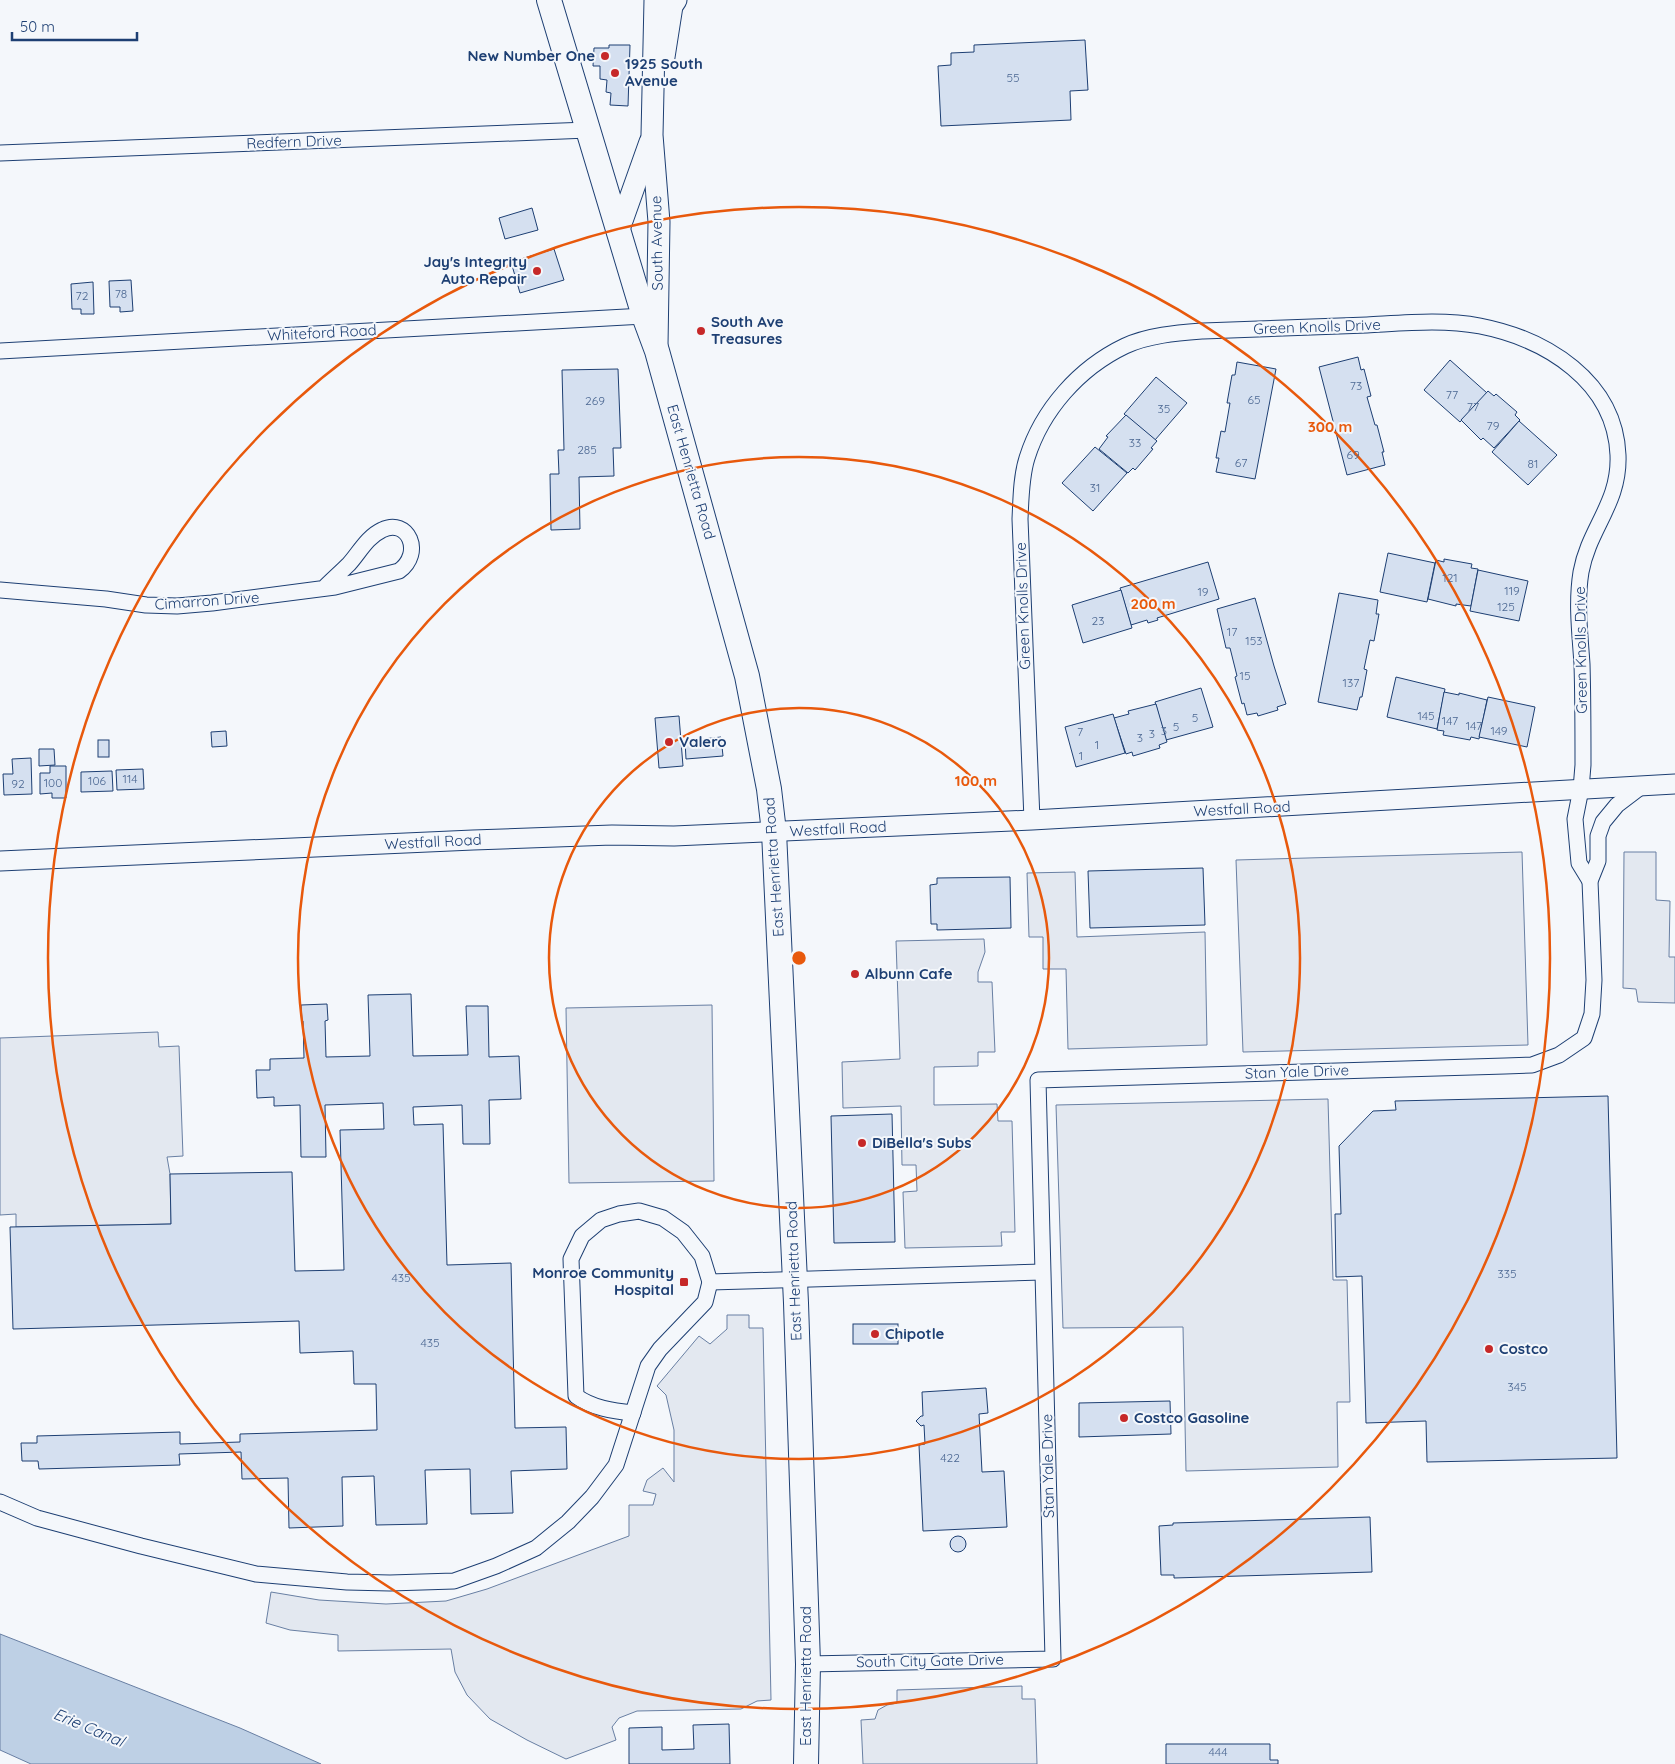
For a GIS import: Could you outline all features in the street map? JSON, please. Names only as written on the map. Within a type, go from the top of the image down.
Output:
[{"type":"main road","name":"East Henrietta Road","points":[[549,0],[618,232],[657,351],[747,676],[769,789],[774,832],[795,1279],[808,1664],[806,1764]]},
{"type":"main road","name":"South Avenue","points":[[655,0],[652,128],[659,222],[657,351]]},
{"type":"main road","points":[[652,128],[672,6],[676,0]]},
{"type":"main road","name":"South Avenue","points":[[618,232],[652,128]]},
{"type":"street","name":"Redfern Drive","points":[[0,153],[588,130]]},
{"type":"street","name":"Whiteford Road","points":[[0,351],[644,316]]},
{"type":"street","name":"Green Knolls Drive","points":[[1032,820],[1020,518],[1021,490],[1026,460],[1037,433],[1056,403],[1077,379],[1102,359],[1126,346],[1148,339],[1203,331],[1411,323],[1446,323],[1478,326],[1512,334],[1542,347],[1570,365],[1592,385],[1606,408],[1614,430],[1618,454],[1617,477],[1612,498],[1585,553],[1579,588],[1582,790]]},
{"type":"street","name":"Cimarron Drive","points":[[0,590],[106,599],[146,605],[177,606],[212,603],[324,588],[367,580],[399,571],[407,565],[412,549],[410,539],[405,532],[398,528],[381,530],[366,543],[350,563],[324,588]]},
{"type":"street","name":"Westfall Road","points":[[0,861],[473,840],[774,832],[1032,820],[1675,784]]},
{"type":"street","name":"Stan Yale Drive","points":[[1054,1659],[1038,1080],[1532,1065],[1559,1055],[1584,1038],[1592,1014],[1594,980],[1590,881],[1598,861],[1598,836],[1603,822],[1617,804],[1642,786]]},
{"type":"street","name":"Stan Yale Drive","points":[[1582,790],[1575,819],[1580,863],[1590,881]]},
{"type":"street","points":[[0,1502],[37,1518],[256,1574],[383,1583],[454,1581],[496,1566],[536,1548],[568,1522],[592,1497],[616,1465],[633,1413],[648,1366],[660,1349],[705,1302],[710,1282],[702,1256],[683,1232],[663,1218],[639,1211],[619,1214],[601,1220],[582,1236],[570,1259],[576,1396],[585,1403],[613,1411],[633,1413]]},
{"type":"street","points":[[710,1282],[1042,1272]]},
{"type":"street","name":"South City Gate Drive","points":[[808,1664],[1054,1659]]},
{"type":"shaded area","points":[[1522,852],[1528,1045],[1243,1052],[1236,860]]},
{"type":"shaded area","points":[[1624,852],[1656,852],[1656,900],[1670,901],[1669,957],[1675,957],[1675,1003],[1638,1002],[1636,989],[1623,988]]},
{"type":"shaded area","points":[[1075,872],[1077,937],[1205,932],[1207,1045],[1068,1049],[1066,969],[1043,969],[1043,937],[1029,937],[1027,873]]},
{"type":"shaded area","points":[[984,939],[985,952],[978,972],[978,982],[992,982],[995,1052],[978,1052],[978,1066],[934,1067],[934,1105],[997,1104],[998,1121],[1012,1121],[1015,1232],[1001,1232],[1002,1246],[905,1248],[903,1192],[917,1191],[916,1165],[902,1165],[901,1106],[843,1108],[842,1062],[900,1059],[896,941]]},
{"type":"shaded area","points":[[712,1005],[714,1181],[569,1183],[566,1008]]},
{"type":"shaded area","points":[[158,1032],[159,1047],[179,1046],[183,1156],[167,1157],[170,1174],[171,1224],[16,1227],[16,1214],[0,1215],[0,1038]]},
{"type":"shaded area","points":[[1328,1099],[1333,1280],[1347,1280],[1350,1402],[1337,1402],[1338,1467],[1186,1471],[1183,1327],[1063,1328],[1056,1105]]},
{"type":"shaded area","points":[[727,1315],[749,1315],[749,1328],[763,1328],[771,1700],[757,1701],[741,1709],[637,1711],[619,1718],[612,1727],[616,1740],[566,1759],[490,1719],[467,1695],[455,1672],[451,1649],[338,1651],[338,1635],[290,1630],[266,1623],[271,1592],[319,1600],[386,1604],[446,1601],[487,1589],[629,1536],[629,1505],[653,1505],[656,1494],[643,1491],[647,1480],[663,1468],[674,1482],[674,1430],[666,1395],[657,1386],[699,1336],[710,1344],[727,1329]]},
{"type":"shaded area","points":[[1022,1686],[1022,1699],[1035,1699],[1037,1764],[863,1764],[861,1720],[875,1719],[878,1710],[887,1705],[897,1703],[897,1690]]},
{"type":"water","name":"Erie Canal","points":[[0,1634],[240,1728],[321,1764],[31,1764],[0,1750]]},
{"type":"building","points":[[1085,40],[1088,90],[1070,91],[1071,120],[941,126],[938,66],[951,65],[951,53],[974,52],[974,45]]},
{"type":"building","name":"1925 South Avenue","points":[[609,45],[630,45],[628,106],[610,105],[611,93],[606,92],[607,80],[600,79],[600,66],[593,66],[594,48],[609,48]]},
{"type":"building","points":[[532,208],[538,230],[505,239],[499,218]]},
{"type":"building","name":"Jay's Integrity Auto Repair","points":[[554,249],[564,280],[520,293],[511,262]]},
{"type":"building","points":[[131,280],[133,311],[120,312],[120,307],[110,307],[109,281]]},
{"type":"building","points":[[93,282],[94,314],[81,314],[81,309],[72,309],[71,284]]},
{"type":"building","points":[[1358,357],[1361,370],[1364,369],[1371,396],[1367,397],[1375,425],[1377,425],[1384,452],[1382,452],[1385,465],[1347,475],[1319,367]]},
{"type":"building","points":[[1450,360],[1487,393],[1460,422],[1424,390]]},
{"type":"building","points":[[1237,362],[1276,369],[1255,479],[1216,472],[1219,458],[1216,458],[1221,431],[1225,432],[1230,403],[1227,403],[1232,375],[1235,375]]},
{"type":"building","points":[[618,369],[621,448],[613,448],[614,476],[579,477],[580,529],[551,530],[550,474],[559,474],[558,450],[564,450],[562,370]]},
{"type":"building","points":[[1156,377],[1187,403],[1155,440],[1124,414]]},
{"type":"building","points":[[1488,391],[1494,396],[1496,394],[1517,412],[1515,415],[1520,420],[1494,448],[1483,438],[1481,440],[1461,420]]},
{"type":"building","points":[[1126,415],[1157,441],[1151,448],[1153,449],[1135,470],[1133,468],[1128,473],[1099,449],[1108,437],[1106,436]]},
{"type":"building","points":[[1519,421],[1557,455],[1528,485],[1492,452]]},
{"type":"building","points":[[1095,447],[1127,473],[1093,511],[1062,483]]},
{"type":"building","points":[[1388,553],[1435,563],[1427,602],[1380,592]]},
{"type":"building","points":[[1444,559],[1472,564],[1471,568],[1478,569],[1471,606],[1456,604],[1456,606],[1428,599],[1436,560],[1444,562]]},
{"type":"building","points":[[1208,562],[1219,599],[1157,618],[1158,620],[1148,623],[1147,620],[1131,625],[1120,588]]},
{"type":"building","points":[[1478,570],[1528,581],[1519,621],[1470,611]]},
{"type":"building","points":[[1121,590],[1132,628],[1083,643],[1072,605]]},
{"type":"building","points":[[1339,593],[1378,600],[1376,614],[1379,614],[1374,641],[1370,640],[1364,669],[1367,670],[1362,697],[1360,697],[1357,710],[1318,702]]},
{"type":"building","points":[[1255,598],[1286,704],[1277,707],[1278,710],[1258,716],[1257,713],[1247,715],[1244,703],[1242,704],[1230,648],[1226,648],[1217,609]]},
{"type":"building","points":[[1396,677],[1445,689],[1437,729],[1387,717]]},
{"type":"building","points":[[1201,688],[1213,727],[1166,740],[1155,702]]},
{"type":"building","points":[[1444,692],[1459,695],[1459,693],[1487,700],[1479,739],[1471,737],[1470,740],[1443,735],[1444,731],[1437,730]]},
{"type":"building","points":[[1488,697],[1535,707],[1527,747],[1479,737]]},
{"type":"building","points":[[1156,704],[1167,742],[1159,745],[1160,748],[1133,756],[1132,752],[1126,754],[1114,718],[1129,714],[1128,711]]},
{"type":"building","points":[[1113,714],[1125,753],[1076,767],[1065,727]]},
{"type":"building","name":"Valero","points":[[679,716],[683,766],[659,768],[655,718]]},
{"type":"building","points":[[226,731],[227,746],[212,747],[211,732]]},
{"type":"building","points":[[721,737],[723,756],[686,759],[685,741]]},
{"type":"building","points":[[98,740],[109,740],[109,757],[98,757]]},
{"type":"building","points":[[39,749],[54,749],[55,765],[39,766]]},
{"type":"building","points":[[31,758],[32,794],[4,795],[3,774],[13,774],[12,759]]},
{"type":"building","points":[[50,766],[66,766],[66,798],[52,798],[52,793],[40,794],[40,773],[50,773]]},
{"type":"building","points":[[143,769],[144,789],[117,790],[116,770]]},
{"type":"building","points":[[112,771],[113,791],[81,792],[81,772]]},
{"type":"building","points":[[1203,868],[1205,925],[1090,928],[1088,871]]},
{"type":"building","points":[[1010,877],[1011,928],[937,930],[937,924],[931,924],[930,885],[937,884],[937,878]]},
{"type":"building","points":[[411,994],[413,1056],[468,1055],[466,1006],[488,1006],[489,1057],[519,1056],[521,1099],[489,1100],[490,1144],[463,1144],[462,1105],[413,1107],[414,1125],[443,1124],[447,1265],[511,1263],[515,1428],[566,1427],[567,1469],[511,1471],[513,1513],[471,1514],[470,1469],[425,1470],[427,1524],[376,1525],[374,1476],[342,1477],[343,1526],[289,1528],[288,1478],[242,1479],[241,1452],[179,1454],[180,1465],[39,1469],[38,1461],[22,1461],[21,1443],[37,1443],[37,1436],[180,1432],[180,1444],[240,1442],[240,1434],[377,1430],[376,1384],[354,1384],[353,1351],[300,1353],[299,1321],[13,1329],[10,1227],[171,1224],[170,1174],[292,1172],[295,1271],[344,1270],[340,1130],[384,1129],[383,1103],[325,1105],[326,1157],[301,1157],[300,1105],[274,1106],[274,1097],[257,1098],[256,1070],[270,1070],[270,1059],[304,1058],[301,1005],[327,1004],[328,1020],[325,1021],[326,1057],[370,1056],[368,995]]},
{"type":"building","name":"Costco","points":[[1608,1096],[1617,1458],[1427,1462],[1426,1421],[1366,1423],[1362,1276],[1336,1277],[1335,1214],[1341,1214],[1339,1146],[1373,1111],[1396,1110],[1395,1101]]},
{"type":"building","points":[[892,1114],[895,1242],[834,1243],[831,1116]]},
{"type":"building","name":"Chipotle","points":[[853,1324],[898,1324],[898,1344],[853,1344]]},
{"type":"building","points":[[986,1388],[988,1413],[979,1414],[982,1472],[1004,1471],[1007,1527],[923,1531],[919,1445],[925,1444],[924,1425],[921,1426],[916,1421],[923,1416],[922,1392]]},
{"type":"building","points":[[1170,1401],[1171,1434],[1079,1437],[1079,1403]]},
{"type":"building","points":[[1370,1517],[1372,1572],[1174,1578],[1174,1575],[1161,1575],[1159,1526],[1173,1525],[1173,1523]]},
{"type":"building","points":[[958,1536],[964,1538],[966,1544],[964,1550],[958,1552],[952,1550],[950,1544],[952,1538]]},
{"type":"building","points":[[729,1724],[730,1764],[629,1764],[629,1728],[662,1727],[662,1750],[694,1749],[693,1725]]},
{"type":"building","points":[[1166,1744],[1270,1744],[1270,1760],[1278,1760],[1278,1764],[1166,1764]]},
{"type":"place","name":"New Number One","points":[[605,56]]},
{"type":"place","name":"1925 South Avenue","points":[[615,73]]},
{"type":"place","name":"Jay's Integrity Auto Repair","points":[[537,271]]},
{"type":"place","name":"South Ave Treasures","points":[[701,331]]},
{"type":"place","name":"Valero","points":[[669,742]]},
{"type":"place","name":"Albunn Cafe","points":[[855,974]]},
{"type":"place","name":"DiBella's Subs","points":[[862,1143]]},
{"type":"place","name":"Monroe Community Hospital","points":[[684,1282]]},
{"type":"place","name":"Chipotle","points":[[875,1334]]},
{"type":"place","name":"Costco","points":[[1489,1349]]},
{"type":"place","name":"Costco Gasoline","points":[[1124,1418]]}]
